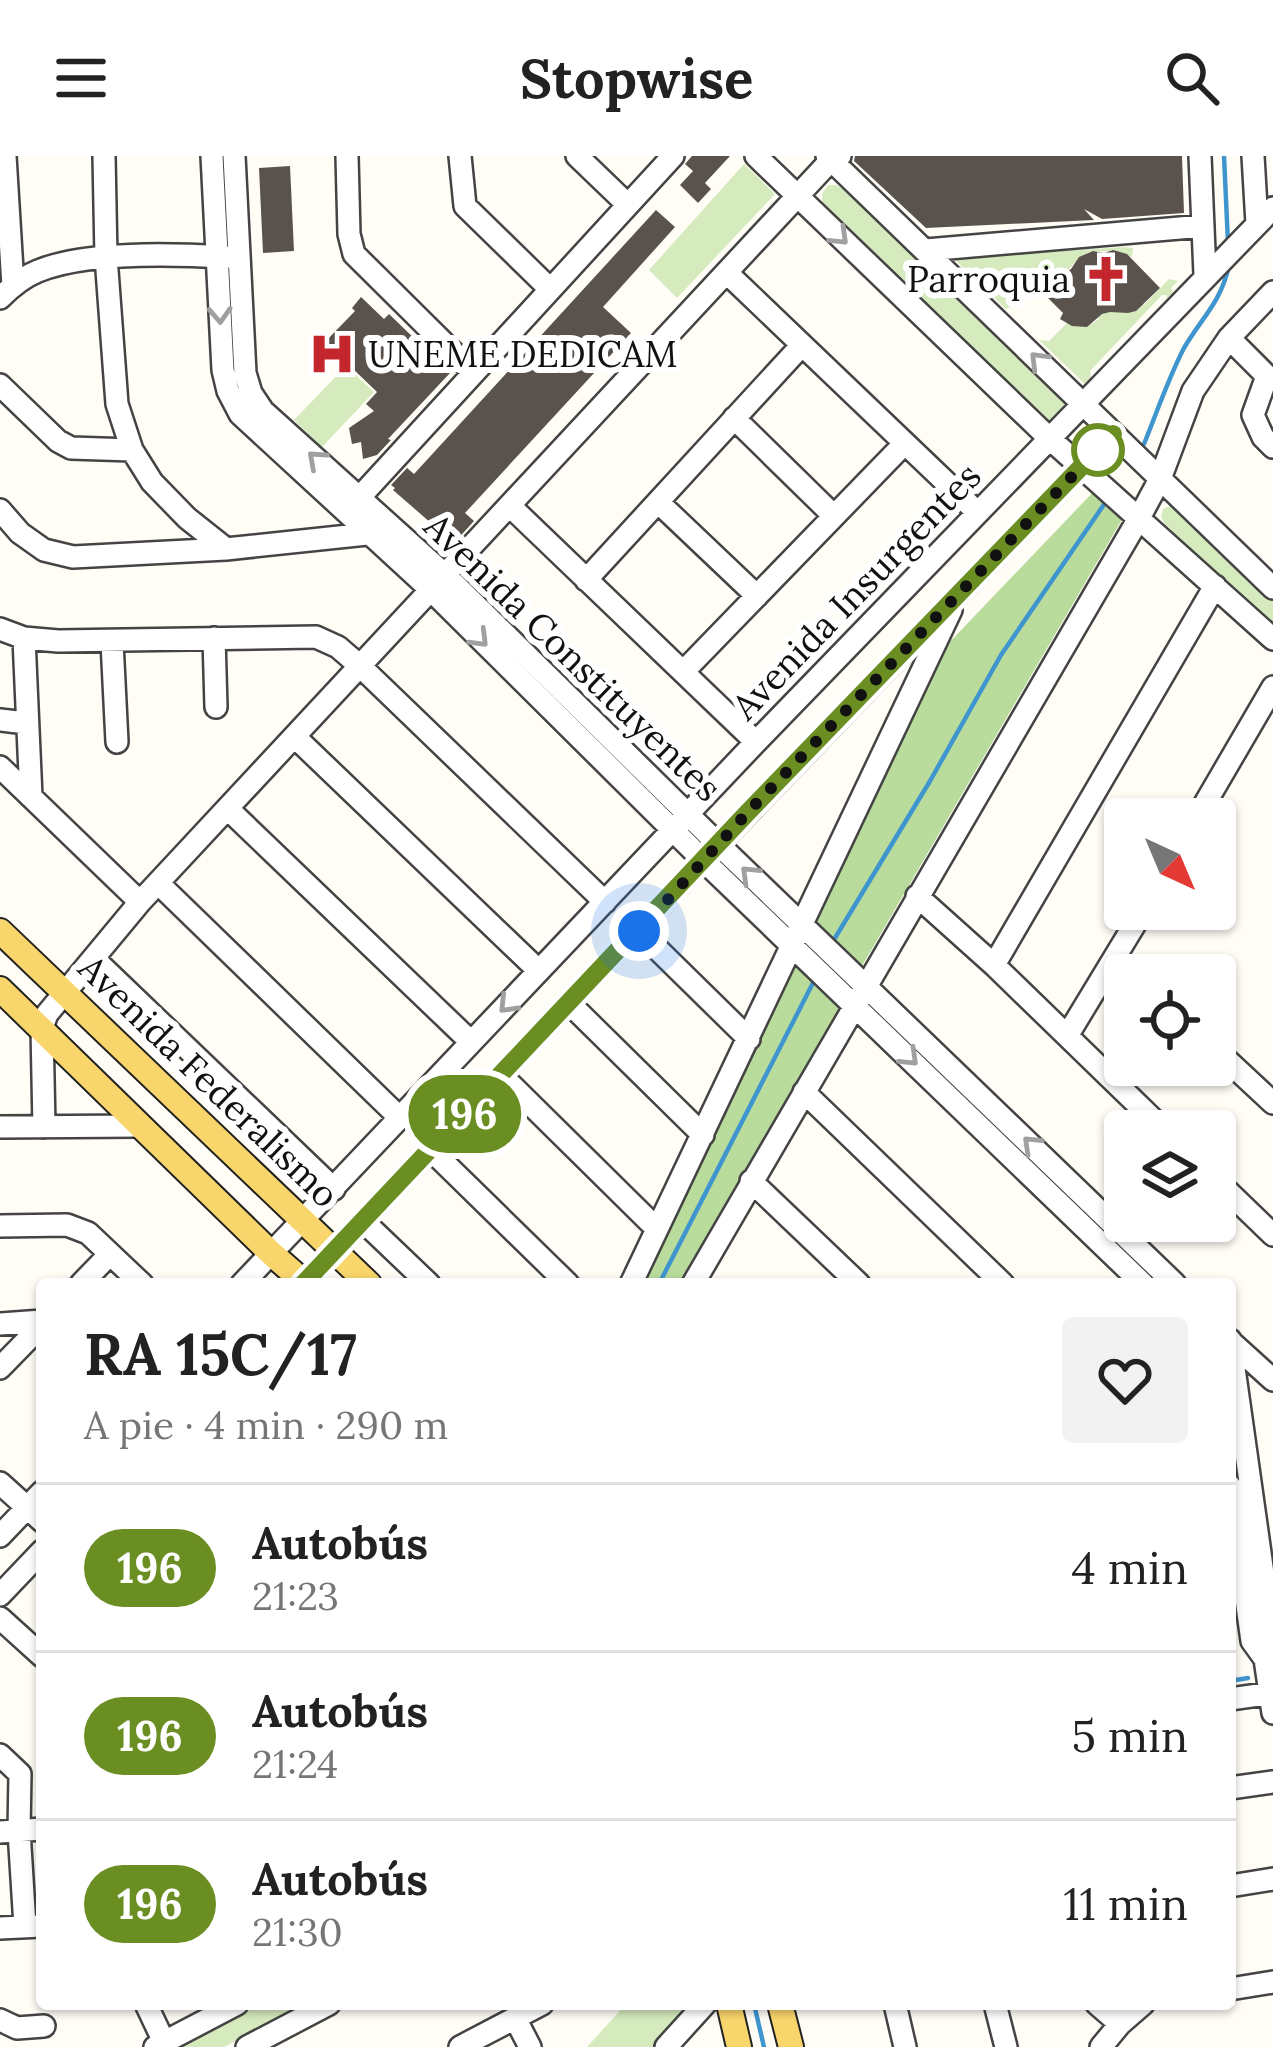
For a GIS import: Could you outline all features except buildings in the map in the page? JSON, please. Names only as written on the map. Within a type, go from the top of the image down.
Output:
[{"type":"main road","name":"Avenida Federalismo","points":[[0,931],[363,1278]]},
{"type":"main road","points":[[0,989],[299,1278]]},
{"type":"main road","points":[[730,2010],[739,2047]]},
{"type":"main road","points":[[782,2010],[791,2047]]},
{"type":"street","points":[[5,156],[6,292]]},
{"type":"street","points":[[104,156],[117,404],[132,450],[152,482],[226,548]]},
{"type":"street","name":"Avenida Constituyentes","points":[[212,156],[251,393],[263,412],[359,498],[375,527]]},
{"type":"street","name":"Avenida Constituyentes","points":[[234,156],[223,370],[240,414],[437,582],[1053,1181],[1168,1278]]},
{"type":"street","points":[[346,156],[354,254],[473,372]]},
{"type":"street","points":[[460,156],[465,206],[550,289]]},
{"type":"street","points":[[577,156],[628,205]]},
{"type":"street","points":[[359,498],[674,156]]},
{"type":"street","points":[[756,156],[1049,438],[1273,639]]},
{"type":"street","points":[[1200,156],[1209,272]]},
{"type":"street","points":[[1253,156],[1259,222]]},
{"type":"street","points":[[44,1126],[42,1028],[64,992],[140,902],[833,157],[1273,588]]},
{"type":"street","name":"Avenida Insurgentes","points":[[248,1278],[756,742],[1259,222]]},
{"type":"street","points":[[926,250],[1203,226]]},
{"type":"street","points":[[6,292],[36,272],[63,263],[106,257],[227,257]]},
{"type":"street","points":[[727,273],[977,512]]},
{"type":"street","points":[[698,1275],[1139,518],[1160,479],[1193,391],[1228,338],[1273,292]]},
{"type":"street","points":[[1228,338],[1270,374],[1253,415],[1273,447]]},
{"type":"street","points":[[586,580],[802,345]]},
{"type":"street","points":[[0,385],[71,448],[132,450]]},
{"type":"street","points":[[734,418],[834,516]]},
{"type":"street","name":"Avenida Insurgentes","points":[[310,1278],[1113,434]]},
{"type":"street","points":[[683,672],[905,443]]},
{"type":"street","points":[[658,502],[757,596]]},
{"type":"street","points":[[510,506],[756,742]]},
{"type":"street","points":[[0,510],[44,550],[73,557],[226,548],[375,527]]},
{"type":"street","points":[[994,965],[1215,586]]},
{"type":"street","points":[[634,1278],[958,593]]},
{"type":"street","points":[[0,629],[24,638],[112,641],[316,637],[338,647],[360,666],[605,902]]},
{"type":"street","points":[[24,638],[31,797]]},
{"type":"street","points":[[214,638],[216,707]]},
{"type":"street","points":[[112,641],[117,742]]},
{"type":"street","points":[[1208,798],[1273,687]]},
{"type":"street","points":[[0,720],[26,723]]},
{"type":"street","points":[[296,737],[539,971]]},
{"type":"street","points":[[0,767],[140,902]]},
{"type":"street","points":[[228,808],[471,1042]]},
{"type":"street","points":[[158,883],[399,1117]]},
{"type":"street","points":[[917,896],[1143,1110]]},
{"type":"street","points":[[639,931],[749,1039]]},
{"type":"street","points":[[94,959],[334,1189]]},
{"type":"street","points":[[1067,1036],[1104,976]]},
{"type":"street","points":[[570,1004],[703,1135]]},
{"type":"street","points":[[1236,1069],[1273,1103]]},
{"type":"street","points":[[502,1076],[657,1229]]},
{"type":"street","points":[[804,1092],[997,1278]]},
{"type":"street","points":[[0,1127],[140,1126]]},
{"type":"street","points":[[431,1150],[562,1278]]},
{"type":"street","points":[[751,1181],[852,1278]]},
{"type":"street","name":"Avenida Constituyentes","points":[[1053,1181],[1138,1278]]},
{"type":"street","points":[[1236,1199],[1273,1235]]},
{"type":"street","points":[[363,1221],[423,1278]]},
{"type":"street","points":[[0,1226],[67,1225],[88,1233],[136,1278]]},
{"type":"street","points":[[87,1278],[110,1254]]},
{"type":"street","points":[[0,1324],[36,1323]]},
{"type":"street","points":[[3,1359],[36,1329]]},
{"type":"street","points":[[1236,1346],[1273,1380]]},
{"type":"street","points":[[1236,1486],[1273,1467]]},
{"type":"street","points":[[0,1483],[36,1506]]},
{"type":"street","points":[[1236,1489],[1249,1527],[1272,1699],[1236,1699]]},
{"type":"street","points":[[0,1536],[36,1508]]},
{"type":"street","points":[[0,1595],[36,1557]]},
{"type":"street","points":[[0,1618],[36,1651]]},
{"type":"street","points":[[0,1928],[33,1926],[20,1831],[20,1774],[2,1760]]},
{"type":"street","points":[[1236,1787],[1273,1782]]},
{"type":"street","points":[[1236,1885],[1273,1879]]},
{"type":"street","points":[[1236,1988],[1273,1982]]},
{"type":"street","points":[[148,2010],[160,2044],[225,2010]]},
{"type":"street","points":[[247,2047],[318,2010]]},
{"type":"street","points":[[460,2047],[530,2010]]},
{"type":"street","points":[[666,2047],[700,2010]]},
{"type":"street","points":[[896,2010],[905,2047]]},
{"type":"street","points":[[997,2010],[1006,2047]]},
{"type":"street","points":[[1104,2010],[1120,2024]]},
{"type":"street","points":[[1101,2047],[1136,2010]]},
{"type":"street","points":[[515,2018],[530,2047]]},
{"type":"street","points":[[0,2020],[17,2028],[44,2026]]},
{"type":"green space","points":[[744,164],[775,194],[677,298],[649,270]]},
{"type":"green space","points":[[828,185],[845,190],[1067,405],[1048,424],[825,208],[822,196]]},
{"type":"green space","points":[[1133,248],[1132,257],[1113,250],[1088,253],[1058,284],[1040,279],[1040,289],[1006,309],[953,258]]},
{"type":"green space","points":[[1169,279],[1178,281],[1173,292],[1167,298],[1162,295],[1090,371],[1085,384],[1039,340],[1049,341],[1067,323],[1087,327],[1099,319],[1095,316],[1123,306],[1123,313],[1135,311]]},
{"type":"green space","points":[[346,366],[374,392],[322,447],[294,420]]},
{"type":"green space","points":[[1097,488],[1124,516],[862,966],[815,920],[943,649]]},
{"type":"green space","points":[[1172,505],[1273,602],[1273,629],[1165,524],[1163,509]]},
{"type":"green space","points":[[797,959],[845,1002],[683,1278],[644,1278]]},
{"type":"green space","points":[[239,2010],[294,2010],[224,2047],[168,2047]]},
{"type":"green space","points":[[621,2010],[690,2010],[656,2047],[587,2047]]},
{"type":"waterway","points":[[1224,156],[1228,243]]},
{"type":"waterway","points":[[1144,444],[1178,360],[1216,300],[1229,266]]},
{"type":"waterway","points":[[835,938],[1001,655],[1105,503]]},
{"type":"waterway","points":[[662,1278],[815,979]]},
{"type":"waterway","points":[[1236,1680],[1248,1678]]},
{"type":"waterway","points":[[755,2010],[764,2047]]},
{"type":"bus line","name":"196","points":[[309,1278],[1113,434]]},
{"type":"place","name":"Parroquia","points":[[1106,279]]},
{"type":"place","name":"UNEME DEDICAM","points":[[332,354]]},
{"type":"route","points":[[639,931],[1113,434],[1098,450]]}]
